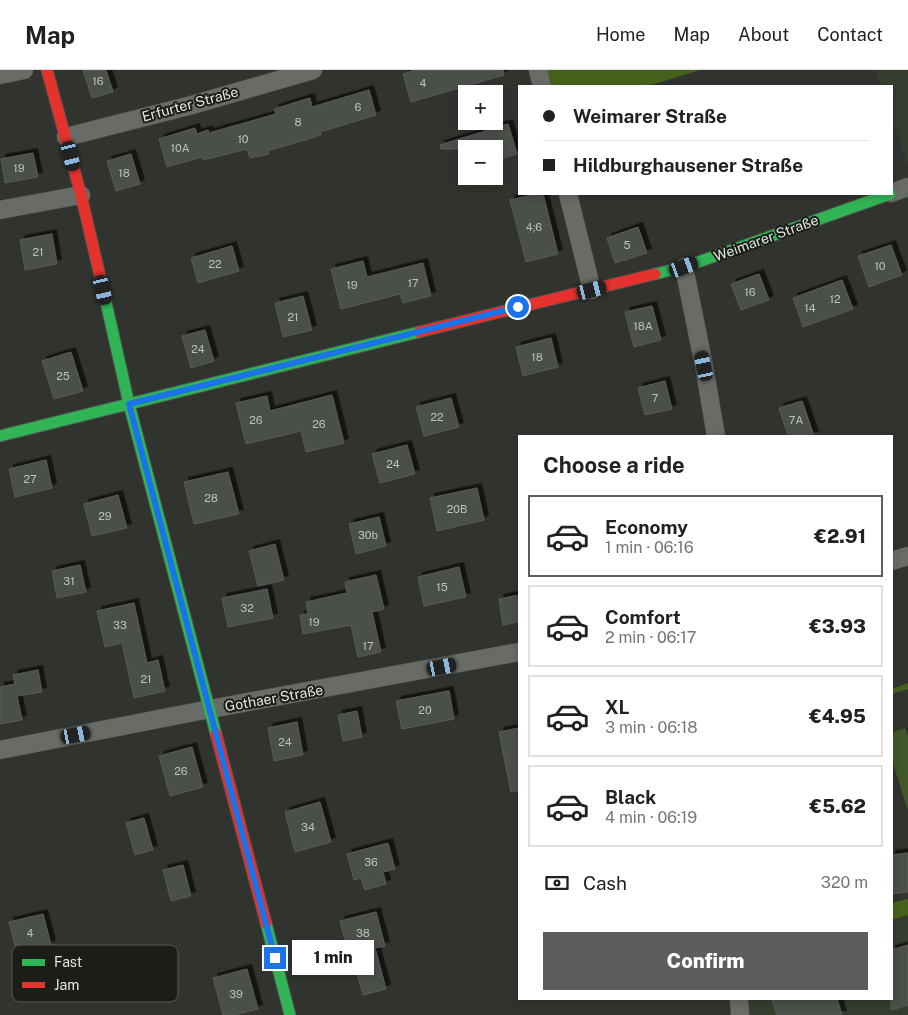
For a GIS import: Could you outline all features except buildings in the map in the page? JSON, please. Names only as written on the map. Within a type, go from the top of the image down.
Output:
[{"type":"street","points":[[0,75],[24,70]]},
{"type":"street","points":[[47,70],[81,195],[129,404],[290,1015]]},
{"type":"street","name":"Erfurter Straße","points":[[66,137],[192,105],[313,70]]},
{"type":"street","points":[[538,70],[542,85]]},
{"type":"street","name":"Weimarer Straße","points":[[893,193],[908,187]]},
{"type":"street","points":[[0,210],[81,195]]},
{"type":"street","points":[[568,195],[592,290]]},
{"type":"street","name":"Weimarer Straße","points":[[0,436],[684,267],[888,195]]},
{"type":"street","points":[[684,267],[716,435]]},
{"type":"street","points":[[893,560],[908,556]]},
{"type":"street","name":"Gothaer Straße","points":[[0,750],[518,652]]},
{"type":"street","points":[[739,1000],[740,1015]]},
{"type":"shaded area","points":[[875,70],[908,70],[908,164],[893,123],[893,85],[881,85]]},
{"type":"shaded area","points":[[908,915],[908,1015],[749,1015],[748,1000],[893,1000],[893,919]]},
{"type":"green space","points":[[547,70],[700,70],[651,85],[551,85]]},
{"type":"green space","points":[[908,683],[908,689],[893,693],[893,688]]},
{"type":"green space","points":[[905,728],[908,737],[908,811],[893,763],[893,732]]},
{"type":"green space","points":[[908,899],[908,915],[893,919],[893,903]]},
{"type":"traffic: fast","points":[[655,274],[684,267],[887,195]]},
{"type":"traffic: fast","points":[[103,289],[129,404],[216,734]]},
{"type":"traffic: fast","points":[[0,436],[419,332]]},
{"type":"traffic: fast","points":[[266,923],[290,1015]]},
{"type":"traffic: jam","points":[[47,70],[81,195],[103,289]]},
{"type":"traffic: jam","points":[[419,332],[655,274]]},
{"type":"traffic: jam","points":[[216,734],[266,923]]},
{"type":"route","points":[[275,958],[129,404],[518,307]]}]
